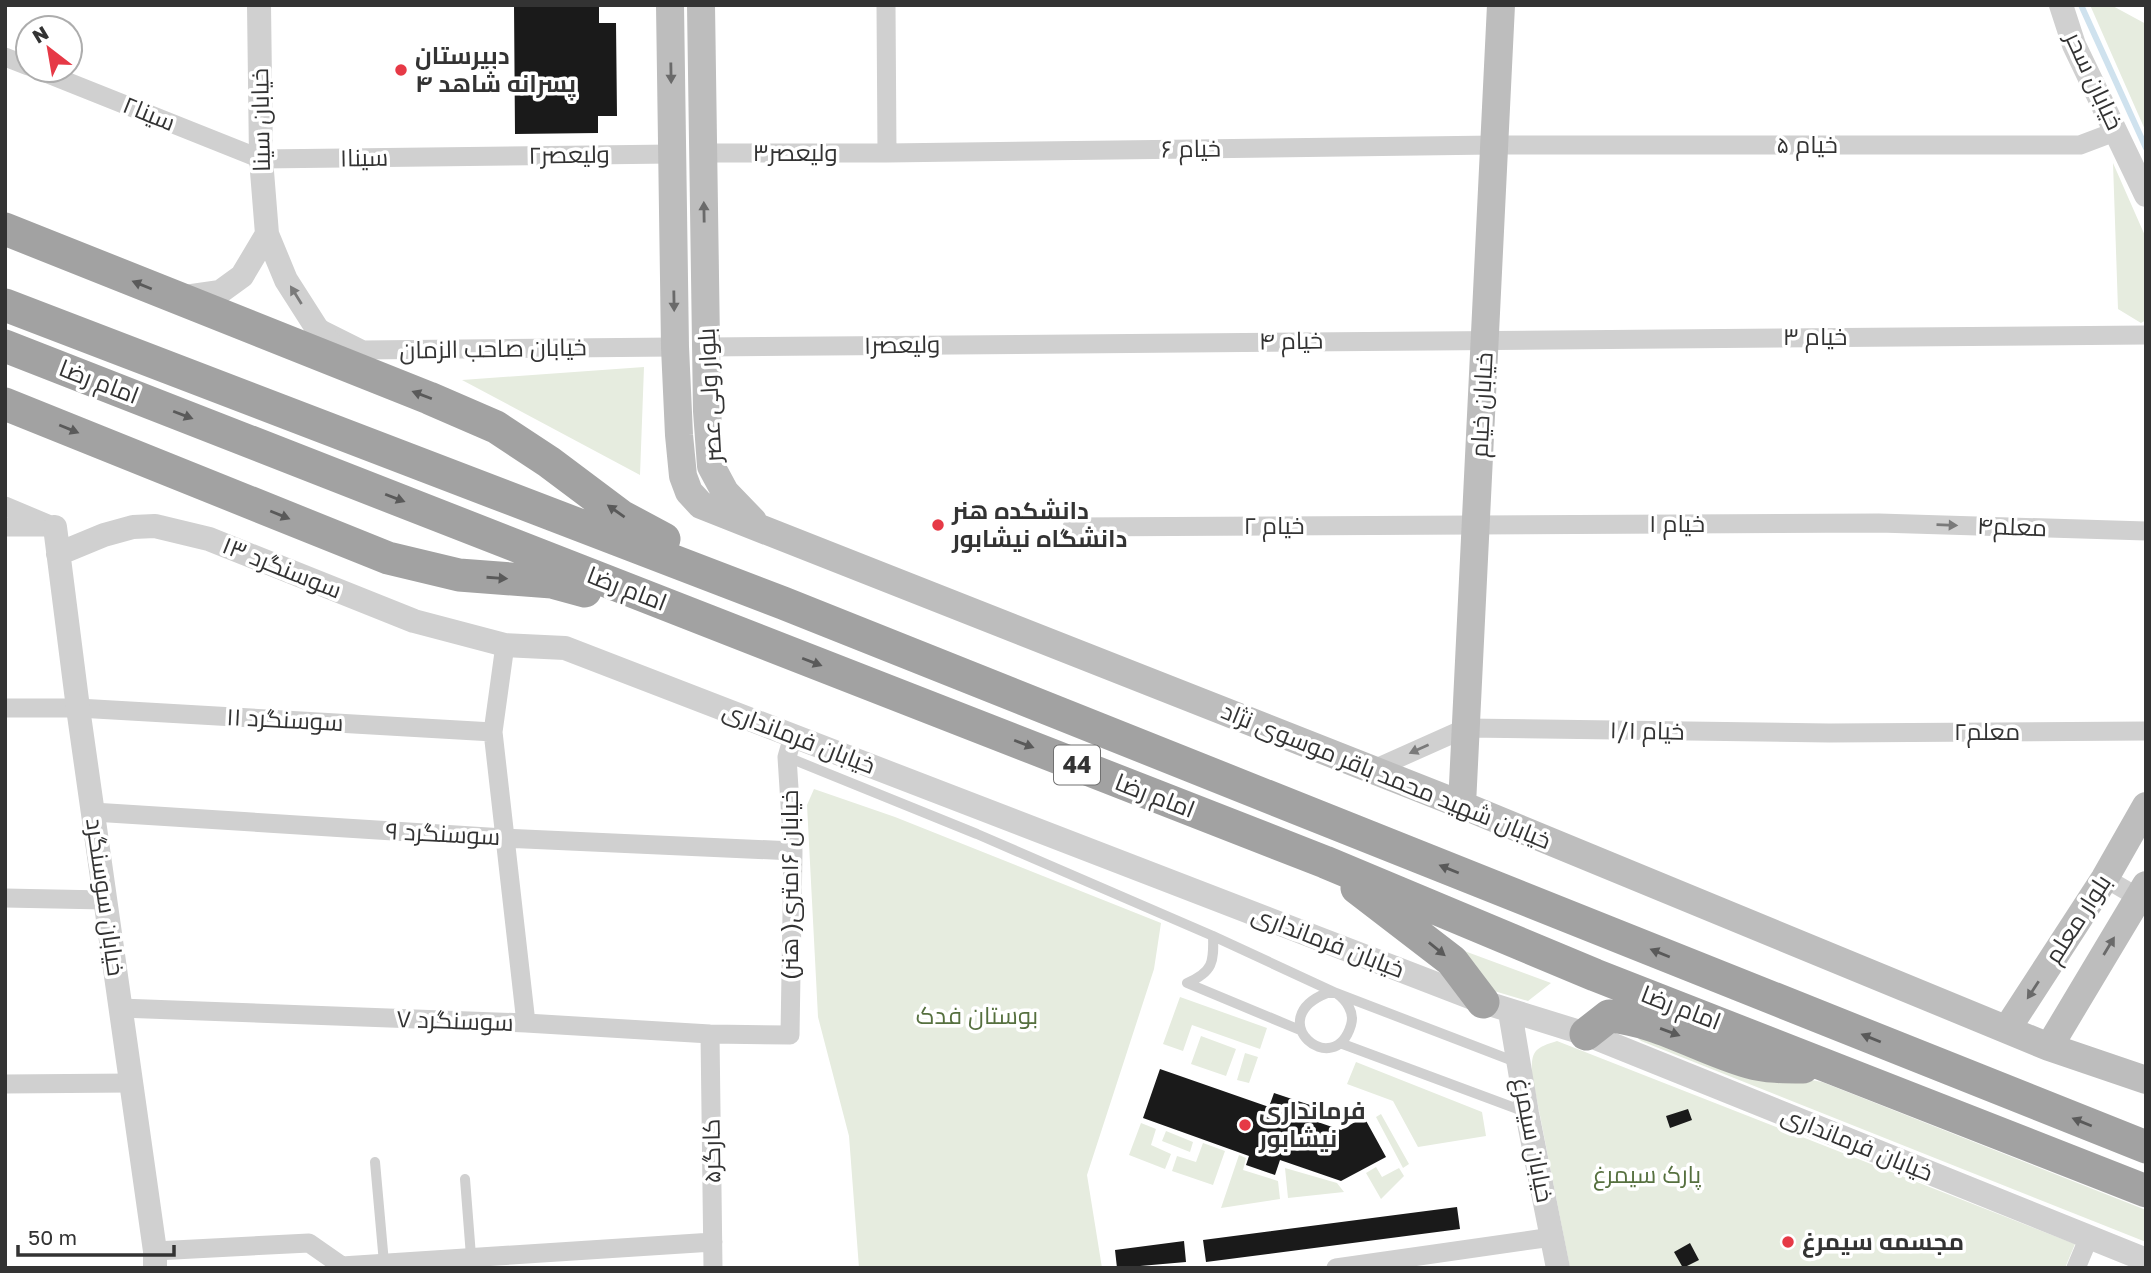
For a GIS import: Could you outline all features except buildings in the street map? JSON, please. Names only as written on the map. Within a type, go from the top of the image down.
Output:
[{"type":"highway","points":[[5,229],[496,427],[549,462],[621,516],[783,603]]},
{"type":"highway","name":"امام رضا","points":[[5,305],[783,603],[2146,1147]]},
{"type":"highway","name":"امام رضا","points":[[5,346],[1325,862],[1595,975],[2146,1191]]},
{"type":"highway","points":[[5,404],[388,558],[459,575],[552,582],[770,645]]},
{"type":"highway","points":[[1325,862],[1452,961],[1496,1007]]},
{"type":"highway","points":[[1586,1034],[1595,1024],[1609,1016],[1631,1018],[1749,1062],[1776,1067],[1826,1065]]},
{"type":"main road","name":"بلوار ولی عصر","points":[[670,5],[675,347],[683,475],[689,492],[701,505],[763,530]]},
{"type":"main road","name":"بلوار ولی عصر","points":[[701,5],[707,411],[711,466],[725,492],[763,530]]},
{"type":"main road","name":"خیابان خیام","points":[[1462,805],[1501,5]]},
{"type":"main road","points":[[675,347],[706,346]]},
{"type":"main road","name":"خیابان شهید محمد باقر موسوی نژاد","points":[[763,530],[1462,805],[2049,1046],[2146,1080]]},
{"type":"main road","name":"بلوار معلم","points":[[2007,1029],[2105,878],[2146,807]]},
{"type":"main road","name":"بلوار معلم","points":[[2049,1046],[2143,895]]},
{"type":"street","name":"خیابان سینا","points":[[260,5],[261,159],[267,234],[286,280],[316,327],[352,369]]},
{"type":"street","points":[[886,5],[887,153]]},
{"type":"street","name":"خیابان سحر","points":[[2061,5],[2074,45],[2146,195]]},
{"type":"street","name":"سینا۲","points":[[73,84],[261,159]]},
{"type":"street","name":"خیام ۵","points":[[1494,145],[2080,145],[2117,131]]},
{"type":"street","name":"خیام ۶","points":[[887,153],[1494,145]]},
{"type":"street","name":"ولیعصر۳","points":[[703,153],[887,153]]},
{"type":"street","name":"ولیعصر۲","points":[[467,156],[672,154]]},
{"type":"street","name":"سینا۱","points":[[261,159],[467,156]]},
{"type":"street","points":[[176,299],[220,292],[242,276],[267,234]]},
{"type":"street","name":"خیابان صاحب الزمان","points":[[316,327],[363,350],[675,347]]},
{"type":"street","name":"خیام ۳","points":[[1485,339],[2146,335]]},
{"type":"street","name":"خیام ۴","points":[[1097,343],[1485,339]]},
{"type":"street","name":"ولیعصر۱","points":[[706,346],[1097,343]]},
{"type":"street","points":[[5,506],[55,527]]},
{"type":"street","name":"خیام ۱","points":[[1476,526],[1879,523]]},
{"type":"street","name":"معلم۴","points":[[1879,523],[2146,530]]},
{"type":"street","name":"سوسنگرد ۱۳","points":[[58,554],[104,535],[133,527],[155,526],[209,539],[414,621],[505,645]]},
{"type":"street","name":"خیام ۲","points":[[1072,527],[1476,526]]},
{"type":"street","points":[[5,527],[55,527]]},
{"type":"street","name":"خیابان سوسنگرد","points":[[55,527],[155,1260]]},
{"type":"street","points":[[505,645],[493,732],[526,1023]]},
{"type":"street","name":"خیابان فرمانداری","points":[[505,645],[565,648],[790,746],[1496,1007],[1586,1034],[2146,1260]]},
{"type":"street","name":"سوسنگرد ۱۱","points":[[5,708],[78,708],[493,732]]},
{"type":"street","points":[[1372,769],[1466,729]]},
{"type":"street","name":"خیام ۱/۱","points":[[1466,729],[1829,733]]},
{"type":"street","name":"معلم۲","points":[[1829,733],[2146,730]]},
{"type":"street","name":"خیابان ۱۶متری( هنر)","points":[[790,746],[793,851],[790,1035]]},
{"type":"street","name":"سوسنگرد ۹","points":[[93,812],[504,838],[793,851]]},
{"type":"street","points":[[2105,878],[2143,895]]},
{"type":"street","points":[[5,898],[105,900]]},
{"type":"street","name":"خیابان سیمرغ","points":[[1496,1007],[1519,1063],[1558,1268]]},
{"type":"street","name":"سوسنگرد ۷","points":[[120,1008],[526,1023],[710,1034],[790,1035]]},
{"type":"street","name":"کارگر۵","points":[[710,1034],[713,1268]]},
{"type":"street","points":[[5,1084],[131,1083]]},
{"type":"street","points":[[1336,1268],[1552,1237]]},
{"type":"street","points":[[2076,1268],[2089,1237]]},
{"type":"street","points":[[155,1260],[309,1243],[342,1266],[713,1242]]},
{"type":"lane","points":[[790,746],[964,829],[1213,936],[1336,993],[1519,1063]]},
{"type":"lane","points":[[1213,936],[1214,957],[1208,971],[1187,983],[1300,1030],[1309,1043],[1316,1047],[1333,1047],[1340,1043],[1346,1037],[1352,1021],[1348,1004],[1336,993]]},
{"type":"lane","points":[[1300,1030],[1300,1021],[1306,1006],[1319,996],[1336,993]]},
{"type":"lane","points":[[1340,1043],[1527,1113]]},
{"type":"lane","points":[[375,1162],[384,1263]]},
{"type":"lane","points":[[465,1179],[471,1256]]},
{"type":"green space","points":[[2090,5],[2111,5],[2146,24],[2146,132]]},
{"type":"green space","points":[[2113,163],[2146,238],[2146,320],[2141,323],[2118,309]]},
{"type":"green space","points":[[644,367],[640,475],[462,380]]},
{"type":"green space","name":"بوستان فدک","points":[[814,789],[895,817],[1161,923],[1154,969],[1087,1175],[1102,1268],[859,1268],[849,1136],[818,1017],[807,805]]},
{"type":"green space","points":[[1459,949],[1551,983],[1528,1001],[1494,991]]},
{"type":"green space","points":[[1180,997],[1267,1028],[1260,1049],[1192,1025],[1183,1051],[1163,1044]]},
{"type":"green space","points":[[1635,1035],[1780,1074],[1822,1082],[2146,1210],[2146,1242],[1641,1041]]},
{"type":"green space","points":[[1201,1036],[1236,1049],[1226,1076],[1191,1064]]},
{"type":"green space","name":"پارک سیمرغ","points":[[1557,1041],[2075,1244],[2065,1268],[1570,1268],[1532,1075],[1533,1056],[1543,1046]]},
{"type":"green space","points":[[1245,1053],[1258,1057],[1249,1083],[1237,1080]]},
{"type":"green space","points":[[1356,1062],[1482,1112],[1486,1136],[1418,1147],[1393,1101],[1347,1084]]},
{"type":"green space","points":[[1381,1114],[1409,1164],[1403,1168],[1376,1117]]},
{"type":"green space","points":[[1141,1123],[1156,1129],[1151,1145],[1171,1154],[1165,1169],[1129,1155]]},
{"type":"green space","points":[[1166,1131],[1193,1142],[1190,1152],[1162,1141]]},
{"type":"green space","points":[[1203,1143],[1225,1151],[1213,1185],[1172,1171],[1177,1156],[1196,1162]]},
{"type":"green space","points":[[1239,1155],[1246,1158],[1243,1170],[1278,1181],[1280,1199],[1221,1208]]},
{"type":"green space","points":[[1376,1167],[1382,1177],[1399,1168],[1404,1176],[1381,1199],[1366,1173]]},
{"type":"green space","points":[[1285,1168],[1337,1183],[1344,1192],[1288,1198]]},
{"type":"waterway","points":[[2081,5],[2146,148]]},
{"type":"place","name":"دبیرستان پسرانه شاهد ۴","points":[[401,70]]},
{"type":"place","name":"دانشکده هنر دانشگاه نیشابور","points":[[938,525]]},
{"type":"place","name":"فرمانداری نیشابور","points":[[1245,1125]]},
{"type":"place","name":"مجسمه سیمرغ","points":[[1788,1242]]}]
